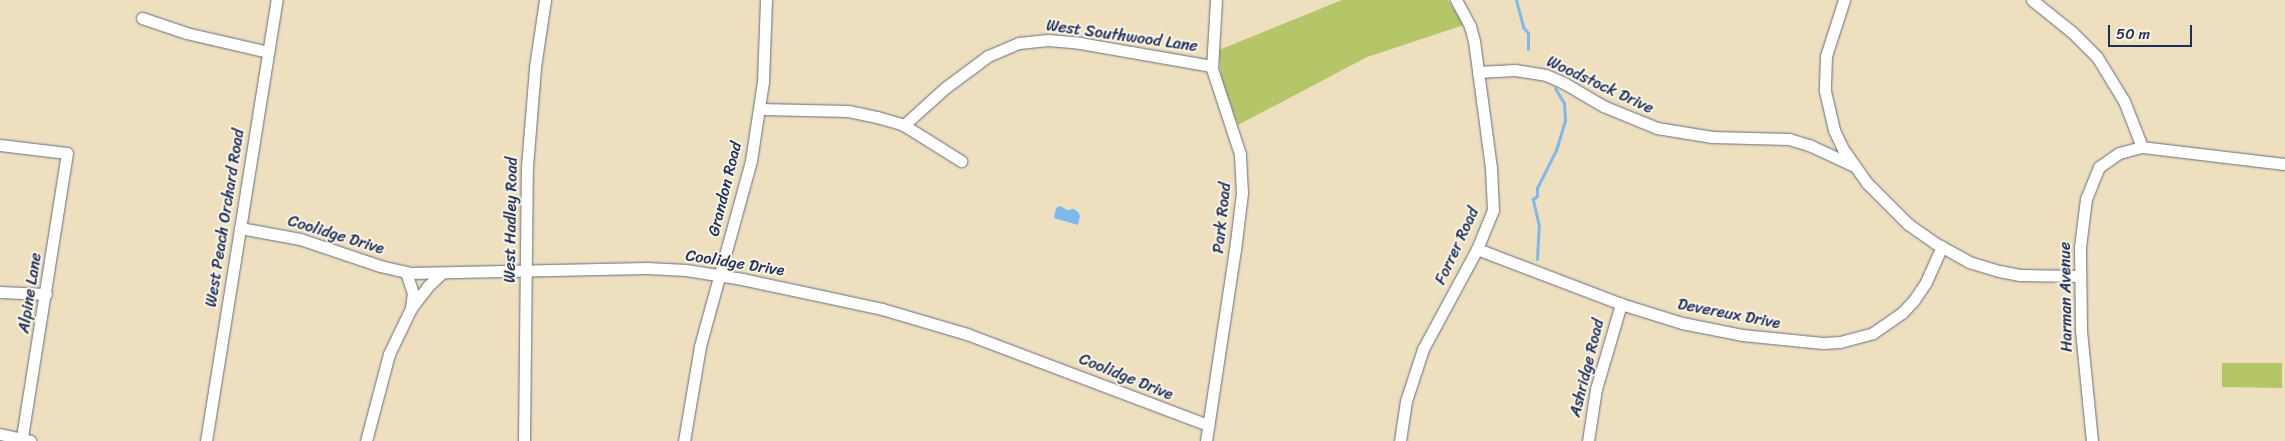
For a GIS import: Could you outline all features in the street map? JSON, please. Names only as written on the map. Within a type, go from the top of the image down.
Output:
[{"type":"street","name":"West Peach Orchard Road","points":[[206,441],[277,0]]},
{"type":"street","name":"West Hadley Road","points":[[524,441],[526,372],[525,270],[530,116],[545,0]]},
{"type":"street","name":"Grandon Road","points":[[684,441],[700,346],[719,274],[746,187],[760,109],[766,42],[766,0]]},
{"type":"street","name":"Park Road","points":[[1206,441],[1236,250],[1242,186],[1237,143],[1212,66],[1216,0]]},
{"type":"street","name":"Forrer Road","points":[[1400,441],[1406,401],[1421,355],[1477,250],[1489,223],[1494,194],[1470,26],[1456,0]]},
{"type":"street","points":[[1844,0],[1826,56],[1825,91],[1834,130],[1853,166],[1887,205],[1908,224],[1969,262],[1999,272],[2020,275],[2079,276]]},
{"type":"street","points":[[2032,0],[2072,32],[2097,57],[2124,100],[2142,147]]},
{"type":"street","points":[[142,18],[186,33],[268,52]]},
{"type":"street","name":"West Southwood Lane","points":[[904,125],[945,88],[988,56],[1019,43],[1048,40],[1080,43],[1212,66]]},
{"type":"street","name":"Woodstock Drive","points":[[1478,72],[1515,70],[1546,75],[1564,83],[1603,106],[1657,128],[1712,137],[1772,137],[1789,139],[1809,145],[1853,166]]},
{"type":"street","points":[[760,109],[848,111],[904,125],[961,162]]},
{"type":"street","name":"Alpine Lane","points":[[0,145],[67,153],[26,439]]},
{"type":"street","name":"Harman Avenue","points":[[2092,441],[2081,330],[2079,276],[2085,204],[2099,167],[2117,153],[2142,147],[2285,164]]},
{"type":"street","name":"Coolidge Drive","points":[[240,228],[300,239],[380,266],[406,272],[442,273],[647,268],[719,274],[867,306],[968,334],[1208,425]]},
{"type":"street","name":"Devereux Drive","points":[[1477,250],[1621,304],[1682,323],[1742,336],[1785,341],[1840,342],[1873,333],[1902,313],[1914,300],[1926,282],[1942,246]]},
{"type":"street","points":[[406,272],[413,293],[411,308]]},
{"type":"street","points":[[366,441],[389,354],[411,308],[430,284],[442,273]]},
{"type":"street","points":[[0,292],[46,294]]},
{"type":"street","name":"Ashridge Road","points":[[1588,441],[1596,389],[1621,304]]},
{"type":"street","points":[[0,434],[26,439]]},
{"type":"green space","points":[[1342,0],[1448,0],[1464,25],[1367,57],[1238,125],[1221,77],[1219,50]]},
{"type":"green space","points":[[2222,363],[2282,363],[2282,388],[2222,387]]},
{"type":"water","points":[[1060,206],[1067,210],[1074,209],[1078,212],[1080,216],[1078,225],[1054,218],[1056,208]]},
{"type":"waterway","points":[[1516,0],[1523,27],[1528,33],[1528,49]]},
{"type":"waterway","points":[[1537,259],[1539,226],[1533,199],[1537,196],[1537,188],[1556,150],[1565,121],[1564,103],[1555,88]]}]
